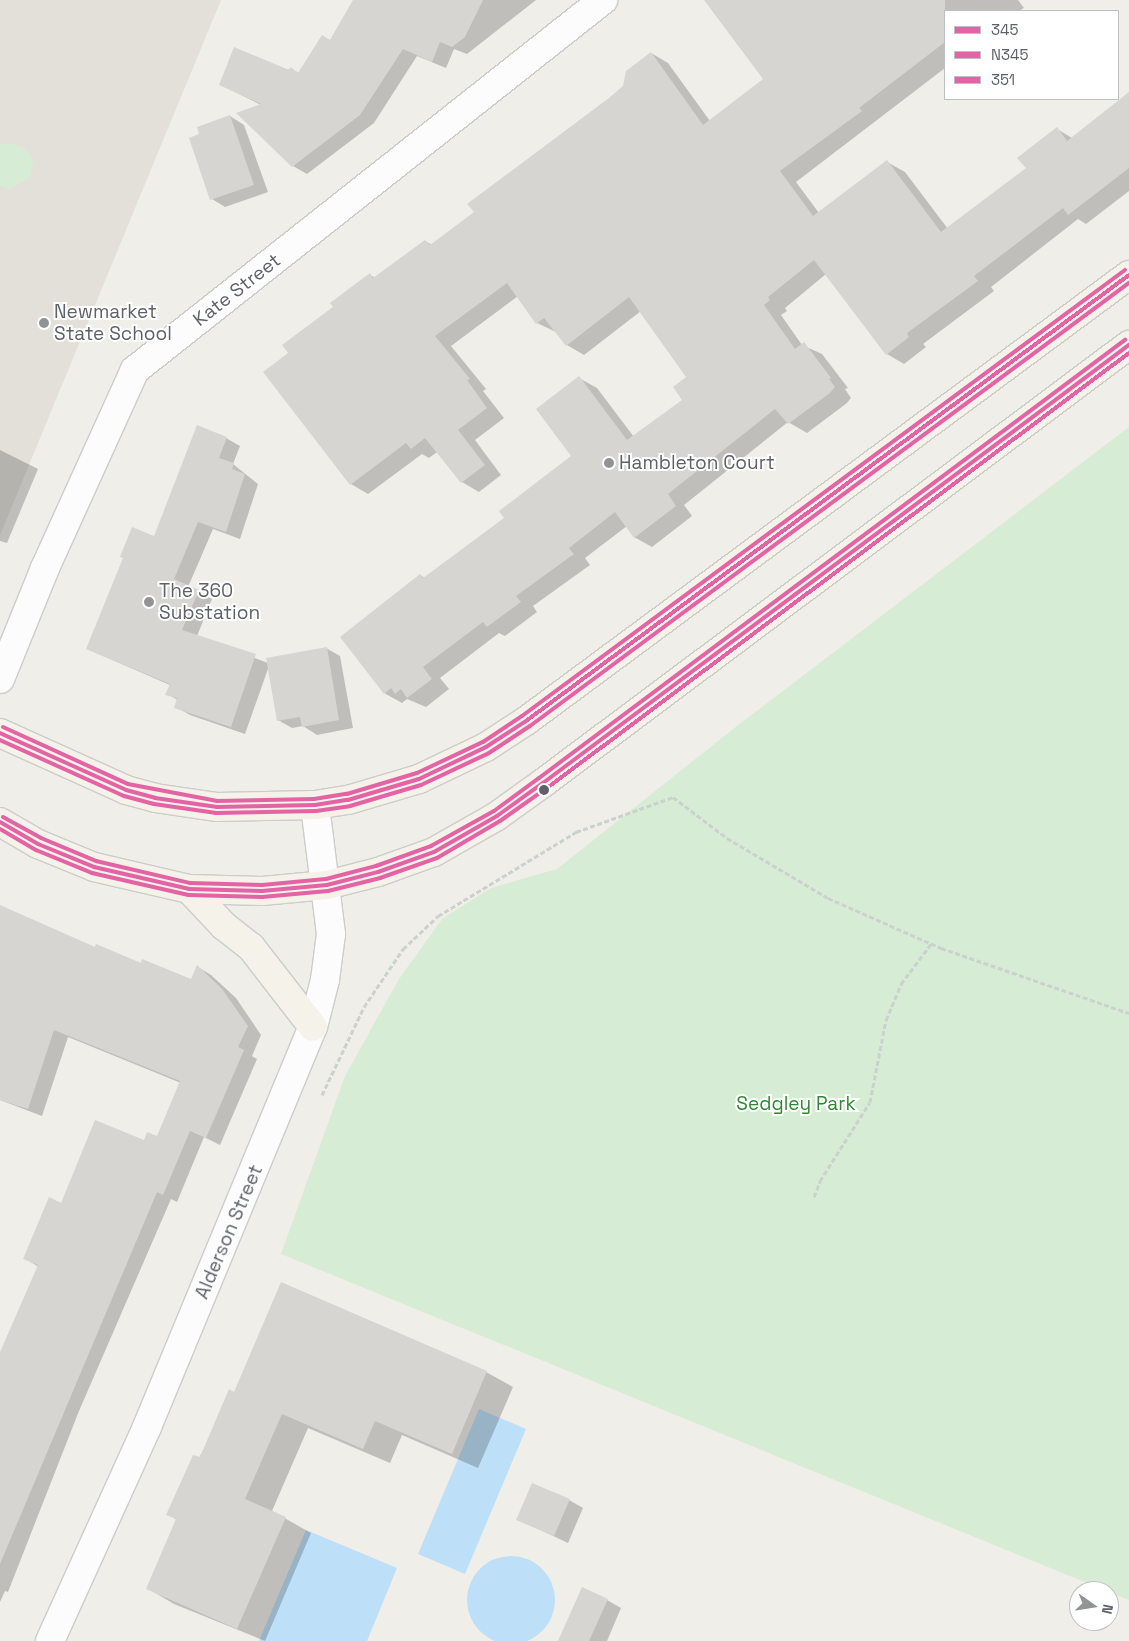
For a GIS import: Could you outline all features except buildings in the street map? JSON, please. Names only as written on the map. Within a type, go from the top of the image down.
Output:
[{"type":"main road","points":[[0,733],[100,780],[155,798],[217,807],[315,805],[348,800],[419,780],[486,747],[526,721],[1129,275]]},
{"type":"main road","points":[[0,822],[38,844],[94,867],[157,884],[189,889],[262,891],[327,885],[378,872],[434,852],[497,816],[1129,345]]},
{"type":"main road","points":[[189,889],[224,926],[251,948],[313,1027]]},
{"type":"street","name":"Kate Street","points":[[0,679],[45,568],[135,370],[603,0]]},
{"type":"street","name":"Alderson Street","points":[[50,1641],[151,1418],[313,1027],[330,954],[327,885],[315,805]]},
{"type":"path","points":[[318,1104],[364,1008],[404,949],[438,916],[576,832],[674,797],[726,838],[828,898],[931,944],[1129,1013]]},
{"type":"path","points":[[814,1197],[820,1181],[870,1102],[886,1020],[901,984],[931,944]]},
{"type":"shaded area","name":"Newmarket State School","points":[[0,0],[221,0],[0,535]]},
{"type":"green space","points":[[7,143],[22,146],[32,157],[33,164],[29,179],[9,189],[0,186],[0,145]]},
{"type":"green space","name":"Sedgley Park","points":[[1129,427],[1129,1600],[1119,1596],[1119,1581],[1082,1581],[281,1254],[345,1076],[399,979],[442,919],[491,888],[557,869],[737,726]]},
{"type":"water","points":[[479,1409],[526,1429],[465,1574],[418,1554]]},
{"type":"water","points":[[306,1530],[397,1568],[367,1641],[259,1641]]},
{"type":"water","points":[[502,1557],[520,1557],[535,1564],[547,1576],[554,1591],[554,1609],[547,1624],[542,1631],[523,1642],[499,1642],[487,1636],[475,1624],[468,1609],[468,1591],[475,1576],[487,1564]]},
{"type":"transit line","name":"351","points":[[3,727],[128,784],[217,801],[314,799],[347,794],[417,773],[483,742],[522,716],[1125,270]]},
{"type":"transit line","name":"345","points":[[0,733],[126,790],[155,798],[217,807],[315,805],[348,800],[419,779],[486,747],[526,721],[1129,275]]},
{"type":"transit line","name":"N345","points":[[0,740],[124,796],[154,804],[216,813],[316,811],[350,806],[421,785],[489,753],[530,726],[1129,283]]},
{"type":"transit line","name":"351","points":[[3,817],[41,838],[96,861],[190,883],[262,885],[326,879],[376,866],[431,846],[494,811],[1125,340]]},
{"type":"transit line","name":"345","points":[[0,822],[38,844],[94,867],[189,889],[262,891],[327,885],[378,872],[434,852],[497,816],[543,783],[1129,345]]},
{"type":"transit line","name":"N345","points":[[0,829],[36,850],[92,873],[189,895],[262,897],[328,891],[380,878],[437,858],[500,821],[547,788],[1129,353]]},
{"type":"place","name":"Newmarket State School","points":[[44,323]]},
{"type":"place","name":"Hambleton Court","points":[[609,463]]},
{"type":"place","name":"The 360 Substation","points":[[149,602]]}]
